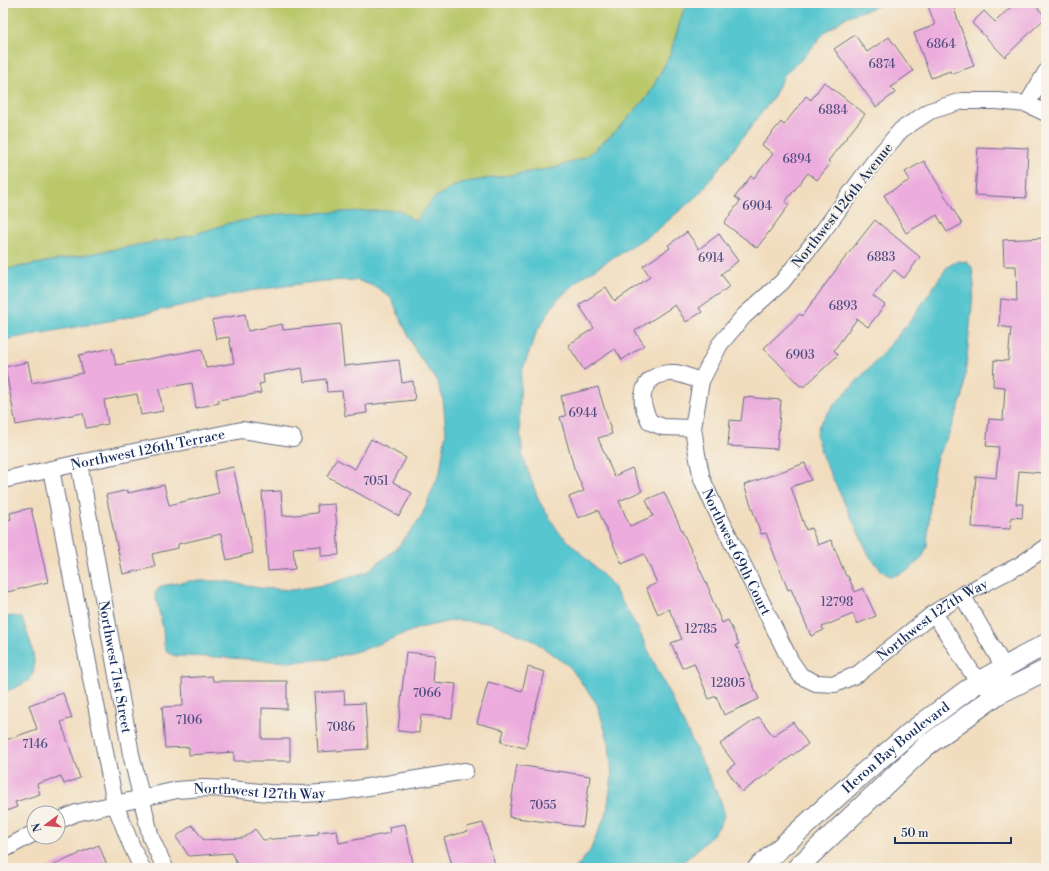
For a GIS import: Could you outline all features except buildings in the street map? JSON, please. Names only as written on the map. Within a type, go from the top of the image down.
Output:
[{"type":"street","points":[[1027,104],[1046,72]]},
{"type":"street","name":"Northwest 126th Avenue","points":[[697,405],[701,381],[720,344],[744,316],[782,282],[900,130],[930,111],[962,101],[1027,104],[1046,113]]},
{"type":"street","points":[[693,428],[663,427],[650,422],[644,409],[642,396],[649,381],[660,374],[676,373],[701,381]]},
{"type":"street","name":"Northwest 69th Court","points":[[697,405],[693,428],[696,454],[702,479],[790,660],[801,676],[816,683]]},
{"type":"street","name":"Northwest 126th Terrace","points":[[3,480],[242,430],[293,438]]},
{"type":"street","name":"Northwest 71st Street","points":[[79,463],[131,754],[151,838],[165,868]]},
{"type":"street","name":"Northwest 71st Street","points":[[51,469],[115,804],[142,868]]},
{"type":"street","name":"Northwest 127th Way","points":[[816,683],[835,684],[858,674],[934,613],[962,595],[1020,565],[1046,547]]},
{"type":"street","points":[[934,613],[978,682],[998,694],[1004,667],[962,595]]},
{"type":"street","name":"Heron Bay Boulevard","points":[[758,868],[861,775],[906,737],[978,682],[1046,644]]},
{"type":"street","name":"Heron Bay Boulevard","points":[[797,868],[926,746],[998,694],[1046,670]]},
{"type":"street","name":"Northwest 127th Way","points":[[66,817],[76,813],[177,790],[203,788],[230,789],[269,794],[338,792],[465,771]]},
{"type":"street","points":[[3,850],[26,837]]},
{"type":"green space","points":[[3,3],[689,3],[683,12],[670,55],[648,96],[615,132],[586,157],[555,168],[460,183],[434,198],[415,222],[229,223],[193,235],[3,270]]},
{"type":"water","points":[[689,3],[887,3],[848,16],[825,32],[805,56],[784,75],[773,98],[700,193],[656,231],[582,277],[556,301],[537,331],[521,374],[519,419],[523,458],[539,501],[558,531],[610,582],[637,627],[720,799],[724,812],[722,821],[712,836],[676,868],[576,868],[590,851],[607,811],[612,776],[609,743],[597,704],[570,667],[534,641],[492,623],[456,620],[419,628],[365,649],[328,659],[288,662],[176,656],[168,653],[164,645],[163,629],[155,593],[161,586],[190,581],[225,581],[259,588],[293,590],[329,584],[367,572],[397,548],[421,517],[440,472],[446,431],[443,398],[436,379],[416,352],[391,298],[378,288],[357,280],[321,281],[249,291],[114,320],[3,340],[3,270],[193,235],[229,223],[281,214],[399,210],[415,221],[434,198],[460,183],[555,168],[586,157],[615,132],[648,96],[670,55],[683,12]]},
{"type":"water","points":[[958,261],[967,262],[972,267],[974,285],[963,396],[948,436],[937,457],[932,479],[927,546],[922,558],[909,570],[891,577],[882,571],[870,557],[823,458],[816,436],[819,425],[834,405],[876,361],[911,320],[947,267]]},
{"type":"water","points":[[12,616],[22,618],[33,652],[34,670],[31,677],[26,682],[3,693],[3,618]]}]
